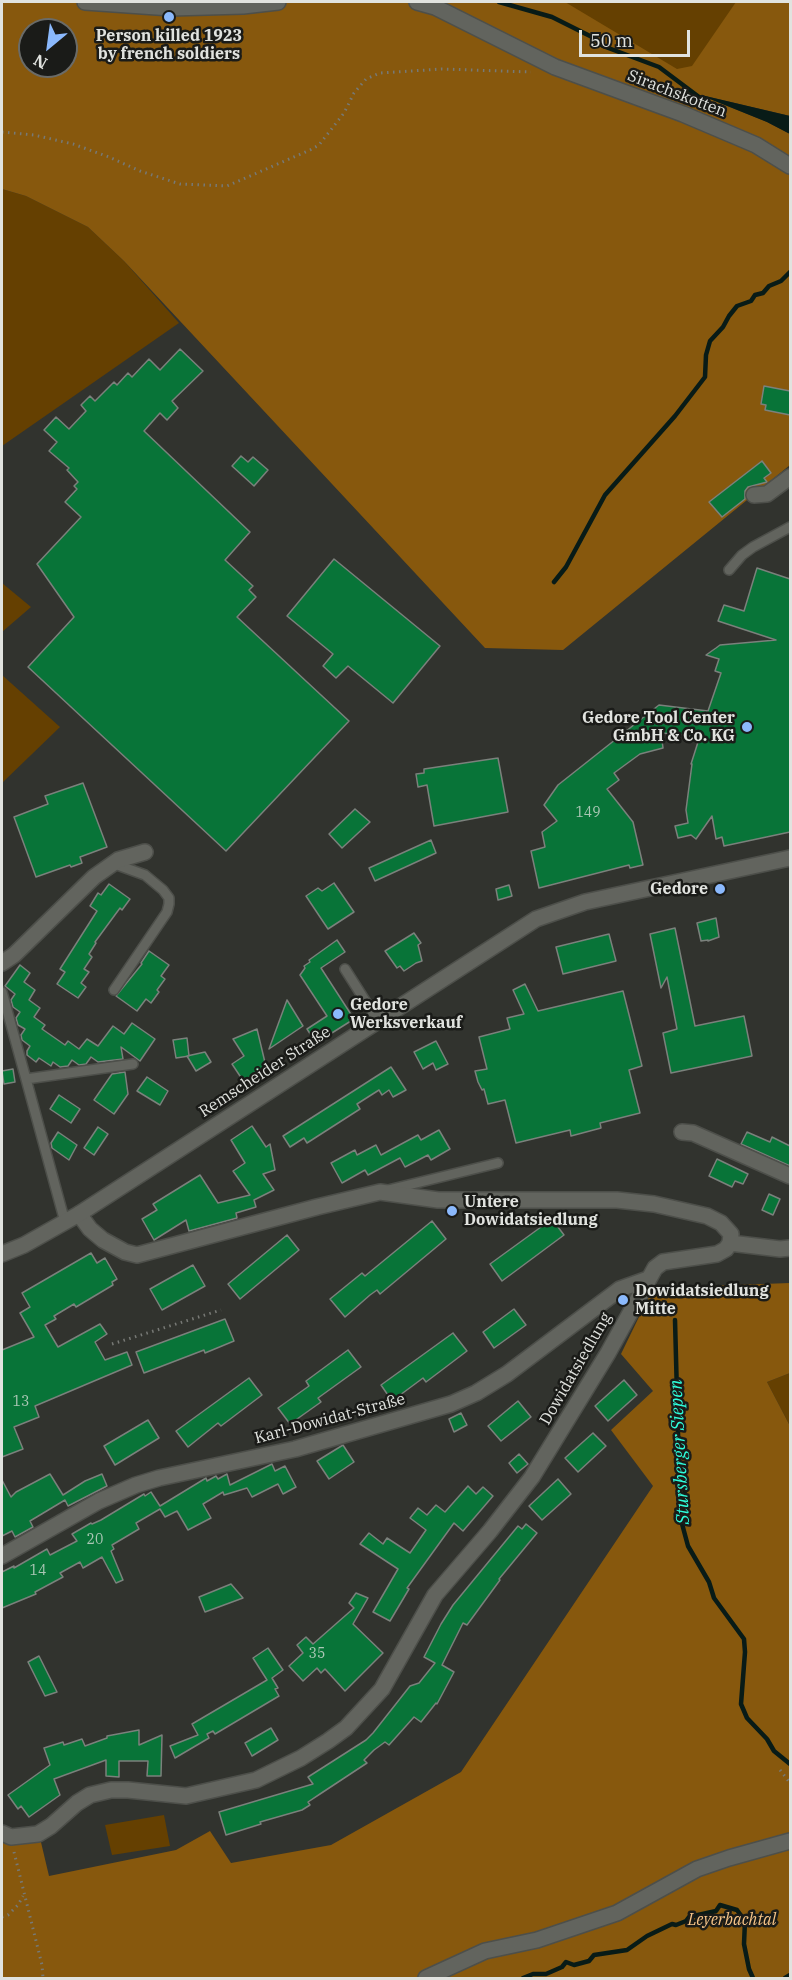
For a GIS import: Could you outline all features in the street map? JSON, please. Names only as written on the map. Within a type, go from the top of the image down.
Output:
[{"type":"street","points":[[85,2],[171,8],[243,6],[278,2]]},
{"type":"street","name":"Sirachskotten","points":[[417,2],[435,7],[555,67],[683,114],[756,145],[790,166]]},
{"type":"street","points":[[754,495],[767,494],[790,477]]},
{"type":"street","points":[[2,963],[14,955],[93,876],[112,863],[145,852]]},
{"type":"street","name":"Remscheider Straße","points":[[2,1254],[24,1245],[79,1214],[536,919],[585,902],[790,858]]},
{"type":"street","points":[[682,1132],[693,1133],[790,1176]]},
{"type":"street","points":[[79,1214],[90,1229],[103,1240],[125,1252],[137,1255],[380,1192],[438,1200],[617,1200],[654,1204],[707,1216],[721,1223],[731,1234],[730,1243],[780,1249],[790,1248]]},
{"type":"street","name":"Dowidatsiedlung","points":[[6,1835],[38,1834],[51,1826],[76,1803],[111,1790],[186,1796],[256,1780],[301,1758],[346,1728],[382,1689],[435,1594],[490,1531],[532,1477],[591,1381],[655,1268],[663,1262],[717,1254],[726,1249],[730,1243]]},
{"type":"street","name":"Karl-Dowidat-Straße","points":[[2,1556],[99,1501],[136,1485],[305,1446],[451,1404],[476,1393],[507,1374],[620,1289],[648,1280]]},
{"type":"street","points":[[426,1978],[484,1952],[537,1940],[617,1913],[697,1869],[790,1841]]},
{"type":"lane","points":[[729,570],[742,555],[753,547],[790,527]]},
{"type":"lane","points":[[112,863],[145,875],[163,890],[170,904],[167,912],[114,990]]},
{"type":"lane","points":[[345,969],[378,1021]]},
{"type":"lane","points":[[2,992],[64,1222]]},
{"type":"lane","points":[[26,1079],[133,1064]]},
{"type":"lane","points":[[380,1192],[498,1162]]},
{"type":"path","points":[[2,132],[34,135],[73,144],[140,171],[180,184],[228,186],[319,145],[345,113],[354,93],[366,79],[380,73],[442,69],[540,73],[555,67]]},
{"type":"path","points":[[112,1344],[221,1310]]},
{"type":"path","points":[[780,1770],[790,1783]]},
{"type":"path","points":[[6,1835],[42,1965],[42,1978]]},
{"type":"path","points":[[2,1917],[18,1905],[24,1894]]},
{"type":"shaded area","points":[[450,2],[790,2],[711,83]]},
{"type":"shaded area","points":[[2,189],[26,196],[88,227],[124,261],[179,323],[2,446]]},
{"type":"shaded area","points":[[2,583],[31,607],[2,632]]},
{"type":"shaded area","points":[[2,675],[60,727],[2,783]]},
{"type":"shaded area","points":[[790,1373],[790,1426],[767,1382]]},
{"type":"shaded area","points":[[164,1815],[170,1846],[112,1855],[105,1825]]},
{"type":"green space","points":[[2,2],[565,2],[677,69],[692,66],[736,2],[790,2],[790,116],[701,95],[697,99],[710,99],[790,134],[790,465],[563,650],[485,648],[124,261],[88,227],[26,196],[2,189]]},
{"type":"green space","name":"Leyerbachtal","points":[[790,1283],[790,1373],[767,1382],[790,1426],[790,1978],[2,1978],[2,1841],[40,1838],[49,1876],[176,1850],[210,1831],[231,1863],[331,1845],[461,1772],[653,1486],[611,1430],[653,1391],[621,1354],[653,1288]]},
{"type":"water","points":[[701,95],[790,116],[790,134],[710,99],[696,100]]},
{"type":"building","points":[[180,349],[203,371],[172,401],[178,408],[167,420],[160,413],[144,431],[250,532],[225,560],[253,586],[249,590],[256,597],[237,617],[349,721],[226,851],[28,667],[74,617],[37,564],[81,517],[65,502],[77,489],[74,486],[78,482],[67,470],[69,468],[49,451],[57,442],[44,430],[56,417],[69,429],[86,411],[81,405],[90,396],[95,401],[114,382],[117,385],[128,373],[132,377],[149,359],[160,370]]},
{"type":"building","points":[[764,386],[790,391],[790,415],[765,410],[766,405],[761,404]]},
{"type":"building","points":[[241,456],[248,462],[253,457],[268,470],[254,486],[232,466]]},
{"type":"building","points":[[762,461],[771,473],[764,478],[767,482],[748,487],[745,491],[745,499],[722,517],[709,502]]},
{"type":"building","points":[[334,559],[440,646],[393,703],[348,666],[336,678],[323,666],[333,654],[287,616]]},
{"type":"building","points":[[757,568],[790,579],[790,832],[724,846],[722,837],[716,839],[712,816],[696,839],[691,835],[678,838],[675,826],[688,823],[686,810],[691,764],[699,739],[686,735],[661,733],[663,748],[640,754],[614,773],[619,780],[607,789],[633,822],[643,865],[630,868],[629,865],[539,888],[531,851],[545,847],[542,832],[557,821],[544,805],[558,785],[659,705],[708,711],[721,673],[715,671],[719,659],[706,655],[720,645],[776,640],[718,621],[724,605],[744,611]]},
{"type":"building","points":[[498,758],[508,812],[434,826],[427,785],[418,787],[416,774],[424,773],[424,769]]},
{"type":"building","points":[[83,783],[107,847],[80,857],[82,863],[36,877],[14,817],[48,804],[45,796]]},
{"type":"building","points":[[355,809],[370,822],[342,848],[329,834]]},
{"type":"building","points":[[431,840],[436,853],[375,881],[369,868]]},
{"type":"building","points":[[334,883],[354,912],[328,929],[306,896],[318,888],[322,891]]},
{"type":"building","points":[[109,884],[130,899],[122,910],[120,908],[95,942],[89,954],[92,957],[84,969],[89,972],[81,983],[86,987],[78,998],[57,984],[65,972],[60,969],[97,911],[90,906],[98,893],[101,895]]},
{"type":"building","points":[[509,885],[512,896],[498,900],[496,889]]},
{"type":"building","points":[[716,918],[719,937],[701,941],[697,923]]},
{"type":"building","points":[[675,928],[695,1026],[744,1016],[752,1056],[671,1073],[663,1033],[677,1029],[667,977],[661,988],[650,934]]},
{"type":"building","points":[[414,933],[421,943],[418,945],[422,961],[404,971],[400,966],[397,968],[385,951]]},
{"type":"building","points":[[609,934],[616,961],[563,974],[556,947]]},
{"type":"building","points":[[337,940],[345,952],[321,968],[354,1019],[316,1043],[307,1029],[327,1016],[300,975],[304,966],[310,962],[309,960]]},
{"type":"building","points":[[149,951],[169,965],[161,976],[165,979],[157,990],[159,992],[151,1003],[146,999],[137,1011],[116,996],[142,964]]},
{"type":"building","points":[[20,965],[30,973],[24,982],[35,990],[29,1000],[40,1008],[34,1017],[45,1025],[42,1029],[65,1045],[68,1041],[79,1049],[87,1039],[98,1046],[113,1026],[124,1034],[132,1023],[155,1039],[140,1061],[121,1047],[123,1059],[98,1062],[91,1057],[86,1064],[79,1065],[72,1060],[68,1066],[60,1067],[53,1062],[51,1066],[39,1058],[36,1062],[27,1055],[30,1046],[22,1040],[21,1035],[25,1029],[18,1025],[16,1018],[20,1012],[13,1007],[11,1000],[15,994],[5,986]]},
{"type":"building","points":[[525,984],[538,1011],[623,991],[642,1066],[629,1070],[640,1113],[600,1123],[601,1128],[571,1136],[570,1130],[516,1143],[505,1100],[488,1104],[475,1071],[487,1069],[479,1037],[510,1029],[507,1018],[524,1014],[513,990]]},
{"type":"building","points":[[287,1000],[303,1026],[269,1049]]},
{"type":"building","points":[[257,1029],[268,1075],[248,1088],[232,1064],[244,1056],[233,1039]]},
{"type":"building","points":[[187,1038],[189,1056],[176,1058],[173,1040]]},
{"type":"building","points":[[436,1041],[448,1064],[436,1070],[433,1063],[423,1069],[414,1052]]},
{"type":"building","points":[[205,1052],[211,1062],[196,1071],[187,1056]]},
{"type":"building","points":[[391,1067],[406,1090],[393,1097],[389,1090],[382,1095],[379,1090],[357,1104],[360,1109],[307,1143],[304,1138],[290,1147],[283,1136]]},
{"type":"building","points":[[13,1069],[15,1082],[4,1084],[2,1071]]},
{"type":"building","points":[[125,1072],[128,1094],[114,1114],[94,1100],[112,1074]]},
{"type":"building","points":[[147,1077],[168,1091],[160,1105],[137,1091]]},
{"type":"building","points":[[59,1095],[80,1109],[71,1123],[50,1109]]},
{"type":"building","points":[[252,1126],[266,1147],[270,1144],[275,1170],[263,1174],[274,1190],[254,1200],[256,1207],[236,1213],[237,1218],[189,1231],[186,1220],[154,1240],[142,1219],[157,1210],[153,1204],[200,1175],[218,1203],[250,1195],[233,1171],[245,1163],[231,1140]]},
{"type":"building","points":[[98,1127],[108,1134],[94,1155],[84,1148]]},
{"type":"building","points":[[439,1130],[450,1149],[431,1160],[428,1155],[405,1167],[400,1158],[368,1175],[365,1170],[342,1183],[331,1163],[355,1150],[357,1155],[376,1145],[381,1155],[418,1135],[421,1140]]},
{"type":"building","points":[[58,1132],[77,1145],[69,1160],[52,1148],[51,1143]]},
{"type":"building","points":[[747,1132],[770,1142],[772,1137],[790,1146],[790,1166],[741,1144]]},
{"type":"building","points":[[717,1159],[748,1174],[743,1184],[735,1181],[732,1187],[709,1176]]},
{"type":"building","points":[[769,1194],[780,1199],[773,1215],[762,1210]]},
{"type":"building","points":[[552,1219],[564,1235],[502,1281],[490,1264]]},
{"type":"building","points":[[432,1221],[446,1239],[380,1294],[377,1290],[345,1317],[330,1299],[362,1273],[365,1276]]},
{"type":"building","points":[[287,1235],[299,1250],[240,1299],[228,1284]]},
{"type":"building","points":[[91,1253],[97,1263],[105,1258],[117,1279],[112,1282],[113,1285],[76,1307],[74,1304],[54,1316],[56,1319],[45,1325],[58,1347],[100,1324],[107,1334],[95,1342],[105,1360],[127,1352],[132,1365],[35,1406],[39,1417],[14,1427],[23,1449],[2,1457],[2,1350],[34,1337],[20,1313],[30,1307],[22,1293]]},
{"type":"building","points":[[193,1265],[205,1286],[162,1310],[150,1289]]},
{"type":"building","points":[[514,1309],[526,1325],[494,1348],[483,1332]]},
{"type":"building","points":[[225,1319],[234,1341],[144,1373],[136,1352]]},
{"type":"building","points":[[453,1333],[467,1351],[426,1382],[423,1378],[392,1401],[381,1385]]},
{"type":"building","points":[[348,1350],[361,1367],[318,1398],[321,1402],[290,1424],[278,1408],[309,1386],[306,1381]]},
{"type":"building","points":[[249,1378],[262,1395],[221,1426],[218,1423],[188,1447],[176,1431]]},
{"type":"building","points":[[624,1380],[637,1395],[608,1421],[595,1406]]},
{"type":"building","points":[[518,1401],[531,1417],[501,1441],[488,1426]]},
{"type":"building","points":[[461,1413],[467,1425],[454,1432],[449,1419]]},
{"type":"building","points":[[148,1420],[159,1438],[115,1465],[104,1446]]},
{"type":"building","points":[[593,1433],[606,1446],[578,1472],[565,1458]]},
{"type":"building","points":[[343,1445],[354,1462],[329,1479],[317,1461]]},
{"type":"building","points":[[519,1454],[528,1464],[517,1473],[509,1463]]},
{"type":"building","points":[[272,1464],[275,1471],[285,1466],[296,1487],[283,1494],[278,1484],[252,1497],[247,1488],[224,1495],[223,1492],[203,1504],[211,1518],[188,1530],[177,1511],[165,1517],[160,1509],[136,1523],[139,1529],[112,1545],[114,1549],[111,1551],[123,1580],[116,1583],[102,1557],[83,1568],[80,1562],[60,1573],[63,1577],[35,1592],[36,1594],[2,1608],[2,1572],[14,1566],[14,1568],[47,1549],[50,1555],[77,1541],[72,1534],[101,1520],[144,1494],[145,1496],[151,1492],[160,1506],[206,1478],[207,1481],[216,1476],[218,1479],[227,1474],[230,1485]]},
{"type":"building","points":[[50,1474],[63,1495],[85,1481],[102,1474],[107,1486],[68,1506],[65,1500],[30,1521],[33,1527],[15,1537],[12,1531],[2,1536],[2,1480],[11,1497]]},
{"type":"building","points":[[558,1479],[571,1494],[542,1520],[529,1506]]},
{"type":"building","points":[[468,1486],[476,1494],[483,1487],[493,1496],[463,1531],[454,1523],[407,1588],[409,1589],[390,1621],[373,1612],[398,1569],[360,1544],[369,1533],[383,1544],[387,1538],[410,1553],[426,1530],[410,1518],[418,1508],[427,1515],[436,1505],[445,1512]]},
{"type":"building","points":[[526,1524],[537,1533],[499,1579],[467,1625],[463,1623],[442,1665],[454,1672],[437,1704],[421,1722],[414,1717],[389,1745],[385,1742],[374,1750],[364,1760],[367,1763],[308,1802],[310,1805],[302,1810],[226,1835],[219,1812],[313,1784],[308,1777],[366,1740],[373,1733],[410,1686],[419,1683],[435,1663],[424,1657],[453,1605],[518,1526],[522,1529]]},
{"type":"building","points":[[231,1584],[243,1598],[205,1612],[199,1597]]},
{"type":"building","points":[[356,1593],[368,1598],[353,1624],[383,1653],[345,1691],[325,1669],[321,1673],[317,1668],[303,1681],[289,1666],[303,1653],[297,1645],[306,1637],[313,1644],[354,1608],[349,1603]]},
{"type":"building","points":[[268,1648],[283,1670],[272,1678],[278,1688],[275,1689],[279,1696],[215,1734],[213,1731],[207,1734],[209,1738],[175,1758],[170,1746],[198,1735],[192,1724],[267,1680],[253,1658]]},
{"type":"building","points":[[39,1656],[57,1692],[45,1696],[28,1662]]},
{"type":"building","points":[[271,1728],[278,1740],[252,1756],[245,1743]]},
{"type":"building","points":[[139,1730],[139,1745],[162,1735],[161,1776],[147,1776],[148,1761],[119,1761],[119,1777],[106,1776],[106,1760],[54,1779],[60,1795],[29,1817],[21,1806],[18,1809],[8,1795],[50,1765],[44,1748],[82,1739],[85,1746],[107,1738],[107,1736]]},
{"type":"waterway","points":[[499,2],[552,17],[592,37],[603,46],[659,67],[699,97]]},
{"type":"waterway","points":[[554,582],[566,567],[605,495],[675,416],[705,377],[706,355],[710,341],[723,327],[729,316],[737,306],[751,301],[755,295],[763,293],[769,286],[781,281],[790,272]]},
{"type":"waterway","name":"Stursberger Siepen","points":[[675,1320],[679,1470],[685,1489],[681,1520],[688,1546],[709,1582],[714,1598],[744,1639],[741,1704],[747,1718],[767,1739],[774,1751],[790,1764]]},
{"type":"waterway","points":[[523,1978],[533,1974],[546,1974],[562,1967],[566,1962],[574,1965],[589,1961],[594,1955],[627,1950],[647,1936],[672,1924],[676,1925],[686,1921],[689,1917],[716,1911],[720,1905],[737,1910],[745,1921],[744,1944],[753,1978]]},
{"type":"waterway","points":[[785,1978],[790,1975]]},
{"type":"place","name":"Person killed 1923 by french soldiers","points":[[169,17]]},
{"type":"place","name":"Gedore Tool Center GmbH & Co. KG","points":[[747,727]]},
{"type":"place","name":"Gedore","points":[[720,889]]},
{"type":"place","name":"Gedore Werksverkauf","points":[[338,1014]]},
{"type":"place","name":"Untere Dowidatsiedlung","points":[[452,1211]]},
{"type":"place","name":"Dowidatsiedlung Mitte","points":[[623,1300]]}]
